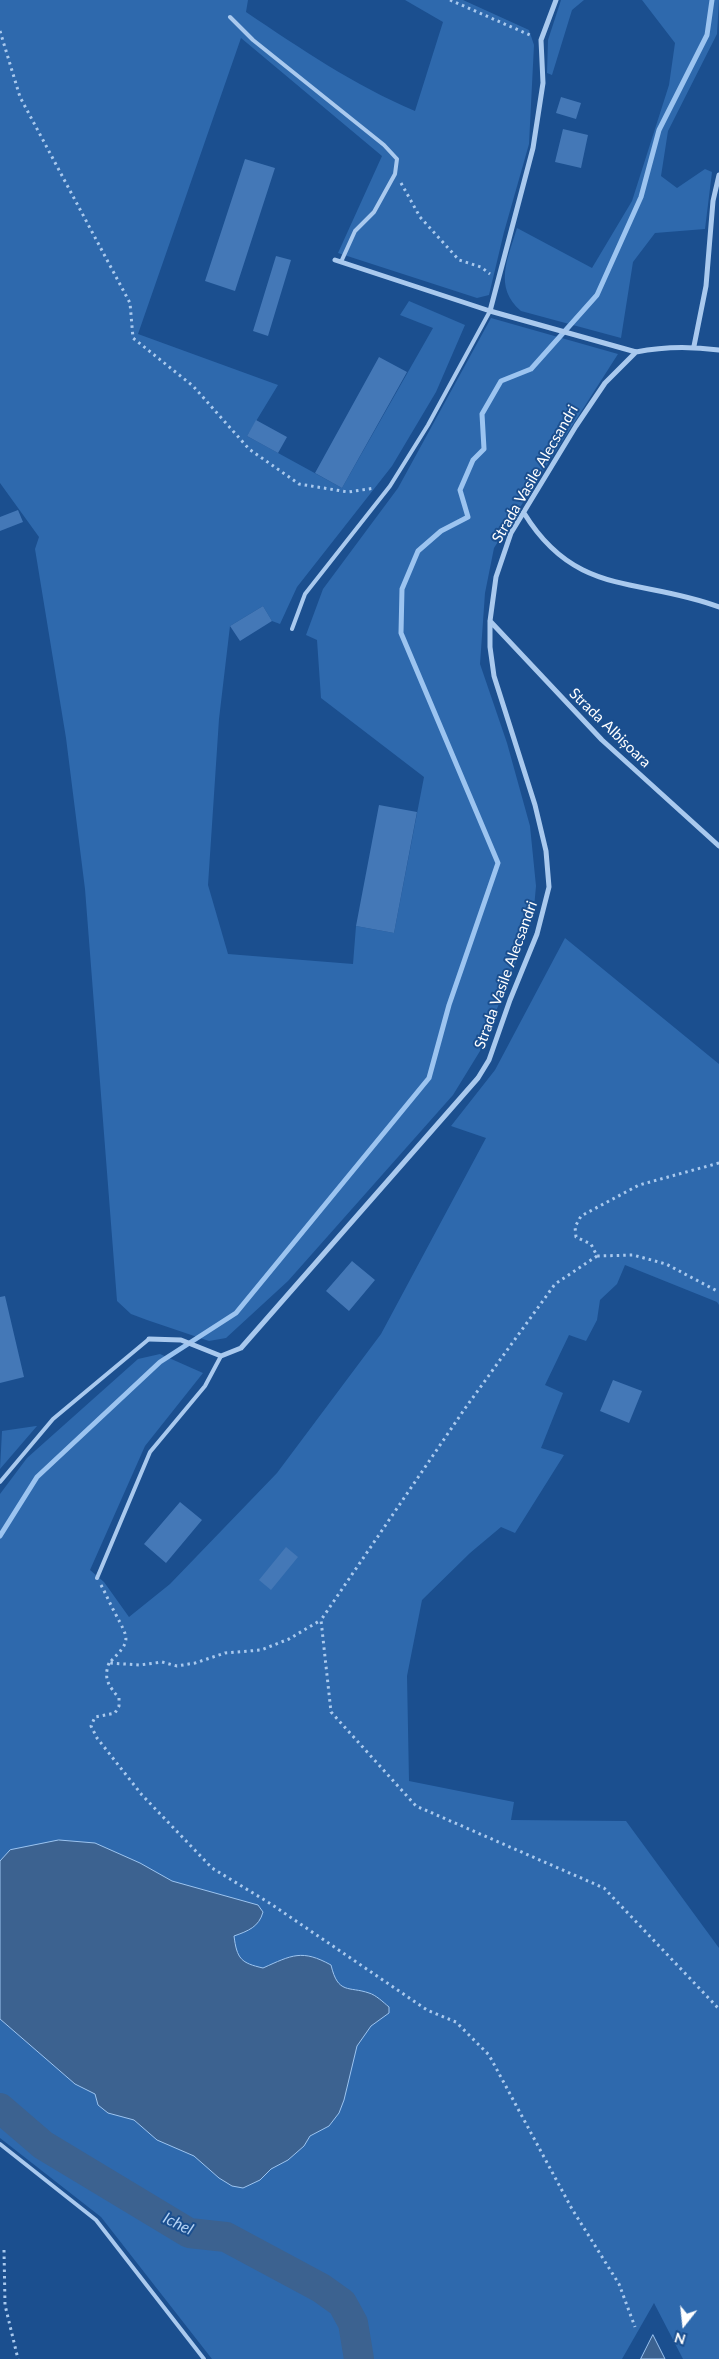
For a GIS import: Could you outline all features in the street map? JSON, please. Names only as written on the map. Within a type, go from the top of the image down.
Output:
[{"type":"street","points":[[490,311],[533,148],[543,83],[541,40],[556,0]]},
{"type":"street","points":[[694,346],[706,286],[712,201],[719,175]]},
{"type":"street","points":[[335,260],[490,311],[636,352],[660,347],[694,346],[719,350]]},
{"type":"street","name":"Strada Vasile Alecsandri","points":[[221,1356],[241,1348],[483,1071],[537,934],[549,887],[546,851],[535,805],[494,676],[490,647],[490,621],[496,577],[502,556],[512,533],[576,426],[605,383],[636,352]]},
{"type":"street","points":[[524,513],[534,530],[554,552],[578,568],[622,584],[719,607]]},
{"type":"street","name":"Strada Albișoara","points":[[490,621],[602,740],[719,846]]},
{"type":"street","points":[[149,1339],[181,1340],[221,1356]]},
{"type":"lane","points":[[230,17],[253,40],[384,145],[397,159],[395,174],[374,212],[355,231],[341,262]]},
{"type":"lane","points":[[292,629],[305,594],[390,486],[428,425],[490,311]]},
{"type":"lane","points":[[0,1482],[53,1419],[149,1339]]},
{"type":"lane","points":[[97,1578],[150,1452],[205,1386],[221,1356]]},
{"type":"lane","points":[[0,2144],[96,2220],[204,2359]]},
{"type":"path","points":[[450,0],[541,40]]},
{"type":"path","points":[[0,31],[20,96],[130,303],[133,338],[193,386],[249,450],[299,484],[348,492],[390,486]]},
{"type":"path","points":[[395,174],[420,217],[459,260],[481,267],[497,281]]},
{"type":"path","points":[[597,1256],[591,1244],[576,1238],[575,1227],[582,1216],[639,1185],[719,1163]]},
{"type":"path","points":[[109,1663],[140,1665],[162,1662],[177,1666],[195,1663],[225,1652],[261,1650],[289,1639],[321,1620],[466,1407],[556,1284],[597,1256],[633,1255],[666,1264],[719,1292]]},
{"type":"path","points":[[97,1578],[124,1627],[127,1637],[124,1649],[109,1663],[105,1674],[108,1686],[119,1698],[119,1706],[115,1713],[94,1717],[91,1726],[97,1738],[142,1795],[212,1868],[271,1904],[427,2010],[456,2022],[489,2055],[572,2209],[619,2284],[635,2327]]},
{"type":"path","points":[[321,1620],[331,1712],[416,1806],[604,1888],[719,2009]]},
{"type":"path","points":[[4,2250],[5,2304],[18,2359]]},
{"type":"shaded area","points":[[0,0],[248,0],[246,12],[267,26],[349,78],[415,111],[443,22],[405,0],[463,0],[529,30],[534,45],[529,144],[504,232],[489,295],[477,298],[338,253],[382,156],[241,38],[138,334],[278,385],[247,436],[342,488],[433,328],[400,315],[409,301],[465,325],[436,392],[392,466],[297,587],[280,624],[272,621],[263,606],[230,626],[219,719],[208,885],[228,954],[353,964],[356,926],[394,933],[424,777],[321,698],[317,640],[306,635],[323,589],[398,488],[491,318],[618,354],[494,548],[485,593],[480,664],[507,743],[530,826],[536,886],[533,919],[480,1051],[453,1095],[288,1281],[226,1338],[209,1341],[131,1314],[117,1301],[85,889],[66,738],[35,549],[39,537],[0,483]]},
{"type":"shaded area","points":[[561,0],[584,0],[572,10],[552,75],[547,73],[548,40]]},
{"type":"shaded area","points":[[642,0],[719,0],[717,34],[668,131],[661,176],[677,188],[705,169],[712,172],[705,229],[655,233],[633,262],[621,338],[521,311],[512,302],[507,292],[505,272],[517,228],[592,268],[632,201],[669,85],[675,43]]},
{"type":"shaded area","points":[[565,938],[719,1064],[719,1305],[717,1302],[625,1265],[617,1284],[600,1300],[597,1320],[586,1341],[569,1335],[545,1385],[563,1393],[541,1448],[564,1455],[515,1533],[501,1527],[470,1553],[422,1600],[407,1676],[409,1781],[514,1802],[511,1820],[626,1821],[719,1948],[719,2359],[683,2359],[654,2303],[622,2359],[212,2359],[101,2217],[0,2138],[0,1494],[27,1458],[138,1359],[160,1354],[203,1373],[145,1446],[90,1570],[104,1582],[129,1617],[170,1584],[277,1473],[381,1334],[486,1138],[451,1126],[495,1070]]},
{"type":"shaded area","points":[[37,1426],[0,1469],[2,1431]]},
{"type":"shaded area","points":[[59,1840],[95,1843],[140,1863],[172,1881],[258,1905],[263,1912],[256,1925],[234,1936],[241,1959],[263,1968],[290,1957],[304,1955],[312,1957],[331,1965],[337,1981],[345,1988],[372,1994],[389,2007],[389,2013],[371,2026],[357,2046],[339,2113],[329,2126],[310,2136],[304,2146],[288,2160],[271,2169],[260,2180],[243,2188],[232,2186],[219,2178],[194,2156],[157,2140],[134,2120],[108,2113],[98,2105],[95,2094],[75,2084],[0,2019],[0,1861],[10,1850]]},
{"type":"shaded area","points":[[653,2335],[665,2359],[641,2359]]},
{"type":"building","points":[[561,97],[581,103],[576,119],[556,113]]},
{"type":"building","points":[[563,129],[588,135],[581,168],[555,162]]},
{"type":"building","points":[[245,159],[275,168],[235,291],[205,281]]},
{"type":"building","points":[[276,256],[291,260],[268,336],[253,331]]},
{"type":"building","points":[[379,357],[407,372],[342,488],[315,473]]},
{"type":"building","points":[[256,420],[287,437],[278,453],[247,436]]},
{"type":"building","points":[[18,510],[23,522],[0,531],[0,517]]},
{"type":"building","points":[[263,606],[272,621],[240,641],[230,626]]},
{"type":"building","points":[[379,805],[417,812],[394,933],[356,926]]},
{"type":"building","points":[[352,1261],[375,1280],[349,1311],[326,1291]]},
{"type":"building","points":[[5,1296],[24,1377],[0,1383],[0,1297]]},
{"type":"building","points":[[613,1380],[642,1391],[629,1423],[600,1411]]},
{"type":"building","points":[[180,1502],[202,1520],[166,1563],[144,1544]]},
{"type":"building","points":[[286,1547],[298,1557],[271,1590],[259,1580]]},
{"type":"waterway","points":[[0,1536],[37,1477],[160,1362],[236,1313],[429,1078],[449,1005],[498,863],[401,633],[402,589],[418,551],[441,531],[468,517],[460,490],[473,460],[484,449],[482,414],[501,381],[531,369],[597,295],[641,197],[659,130],[707,35],[712,0]]},
{"type":"waterway","name":"Ichel","points":[[0,2108],[43,2145],[189,2233],[226,2237],[321,2288],[342,2303],[353,2323],[359,2359]]}]
